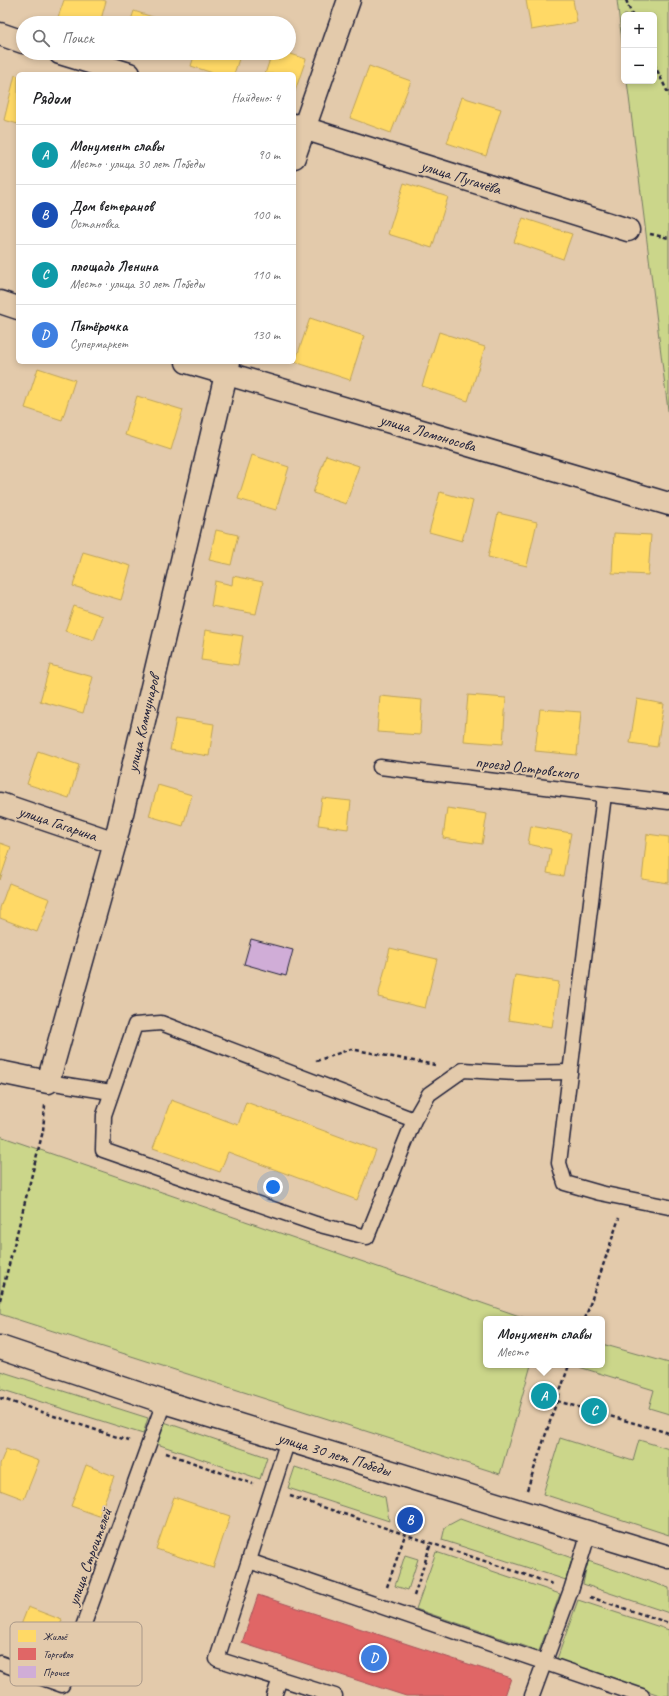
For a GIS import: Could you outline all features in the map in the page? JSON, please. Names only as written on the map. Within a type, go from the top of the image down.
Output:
[{"type":"street","points":[[296,145],[299,126],[349,0]]},
{"type":"street","points":[[0,34],[16,40]]},
{"type":"street","points":[[83,60],[122,72]]},
{"type":"street","name":"улица Пугачёва","points":[[299,126],[628,230]]},
{"type":"street","points":[[0,302],[16,307]]},
{"type":"street","name":"улица Ломоносова","points":[[200,364],[227,368],[669,504]]},
{"type":"street","name":"улица Коммунаров","points":[[48,1082],[115,843],[227,368]]},
{"type":"street","name":"улица Гагарина","points":[[0,804],[115,843]]},
{"type":"street","points":[[0,1072],[48,1082]]},
{"type":"street","name":"улица 30 лет Победы","points":[[0,1347],[164,1402],[669,1557]]},
{"type":"lane","name":"проезд Островского","points":[[380,767],[669,802]]},
{"type":"lane","points":[[604,795],[559,1163],[565,1183],[600,1193],[669,1207]]},
{"type":"lane","points":[[414,1120],[161,1023],[135,1025],[104,1115],[103,1150],[316,1224],[367,1237],[414,1120],[429,1094],[463,1070],[516,1073],[570,1072]]},
{"type":"lane","points":[[48,1082],[111,1092]]},
{"type":"lane","name":"улица Строителей","points":[[85,1622],[164,1402]]},
{"type":"lane","points":[[288,1440],[217,1658],[335,1696]]},
{"type":"lane","points":[[532,1696],[571,1590],[589,1532]]},
{"type":"lane","points":[[249,1561],[642,1696]]},
{"type":"lane","name":"улица Строителей","points":[[0,1663],[10,1667]]},
{"type":"lane","points":[[274,1696],[280,1678]]},
{"type":"path","points":[[626,0],[631,12]]},
{"type":"path","points":[[657,70],[669,95]]},
{"type":"path","points":[[286,1071],[351,1049],[463,1070]]},
{"type":"path","points":[[0,1300],[43,1131],[48,1082]]},
{"type":"path","points":[[586,1316],[626,1198]]},
{"type":"path","points":[[525,1495],[568,1368]]},
{"type":"path","points":[[0,1398],[669,1623]]},
{"type":"path","points":[[557,1400],[669,1433]]},
{"type":"path","points":[[380,1606],[405,1535]]},
{"type":"path","points":[[407,1615],[431,1543]]},
{"type":"green space","points":[[617,0],[669,0],[669,418],[627,84],[657,84],[657,12],[621,12],[621,34]]},
{"type":"green space","points":[[0,1136],[519,1316],[483,1316],[483,1368],[530,1368],[500,1474],[0,1314]]},
{"type":"green space","points":[[605,1345],[669,1363],[669,1414],[649,1408],[654,1390],[582,1368],[605,1368]]},
{"type":"green space","points":[[0,1371],[148,1418],[143,1434],[0,1389]]},
{"type":"green space","points":[[164,1422],[267,1457],[260,1479],[157,1444]]},
{"type":"green space","points":[[560,1438],[633,1461],[639,1440],[669,1449],[669,1535],[543,1494]]},
{"type":"green space","points":[[295,1467],[385,1497],[389,1521],[288,1488]]},
{"type":"green space","points":[[460,1519],[572,1558],[566,1580],[442,1540],[445,1527]]},
{"type":"green space","points":[[436,1552],[560,1594],[539,1651],[416,1609]]},
{"type":"green space","points":[[405,1555],[418,1559],[408,1590],[395,1586]]},
{"type":"green space","points":[[588,1561],[669,1588],[669,1613],[583,1584]]},
{"type":"green space","points":[[578,1600],[669,1630],[669,1696],[662,1696],[557,1659]]},
{"type":"building: Жильё","points":[[64,0],[106,1],[102,16],[58,16]]},
{"type":"building: Жильё","points":[[526,0],[573,0],[577,22],[531,30]]},
{"type":"building: Жильё","points":[[134,11],[150,16],[132,16]]},
{"type":"building: Жильё","points":[[296,56],[306,59],[296,88],[296,72],[266,72],[270,60],[296,60]]},
{"type":"building: Жильё","points":[[193,60],[239,60],[235,72],[210,72],[191,66]]},
{"type":"building: Жильё","points":[[369,66],[411,81],[391,133],[350,118]]},
{"type":"building: Жильё","points":[[15,75],[16,123],[4,120]]},
{"type":"building: Жильё","points":[[462,97],[501,109],[486,156],[447,143]]},
{"type":"building: Жильё","points":[[404,183],[448,197],[432,248],[388,234]]},
{"type":"building: Жильё","points":[[523,218],[572,234],[563,259],[514,242]]},
{"type":"building: Жильё","points":[[310,318],[364,336],[350,380],[296,362]]},
{"type":"building: Жильё","points":[[439,332],[485,347],[468,401],[422,386]]},
{"type":"building: Жильё","points":[[38,368],[75,380],[62,420],[25,408]]},
{"type":"building: Жильё","points":[[137,396],[183,410],[171,450],[125,435]]},
{"type":"building: Жильё","points":[[252,455],[289,467],[276,510],[238,499]]},
{"type":"building: Жильё","points":[[326,455],[359,466],[346,504],[313,493]]},
{"type":"building: Жильё","points":[[440,492],[473,501],[462,541],[429,532]]},
{"type":"building: Жильё","points":[[498,513],[537,522],[527,566],[488,557]]},
{"type":"building: Жильё","points":[[216,530],[238,535],[231,565],[209,560]]},
{"type":"building: Жильё","points":[[614,533],[651,535],[648,575],[612,573]]},
{"type":"building: Жильё","points":[[83,552],[131,566],[121,600],[73,586]]},
{"type":"building: Жильё","points":[[233,576],[263,582],[256,614],[211,606],[215,581],[232,585]]},
{"type":"building: Жильё","points":[[74,606],[103,616],[94,640],[65,631]]},
{"type":"building: Жильё","points":[[205,630],[243,636],[238,665],[201,660]]},
{"type":"building: Жильё","points":[[50,665],[93,677],[83,713],[40,701]]},
{"type":"building: Жильё","points":[[468,695],[506,698],[503,744],[464,741]]},
{"type":"building: Жильё","points":[[380,696],[422,700],[420,735],[377,732]]},
{"type":"building: Жильё","points":[[637,699],[664,704],[657,747],[630,743]]},
{"type":"building: Жильё","points":[[540,709],[581,712],[577,755],[535,751]]},
{"type":"building: Жильё","points":[[176,718],[214,724],[209,756],[170,750]]},
{"type":"building: Жильё","points":[[38,751],[79,765],[69,798],[27,784]]},
{"type":"building: Жильё","points":[[158,785],[192,795],[183,826],[149,816]]},
{"type":"building: Жильё","points":[[322,798],[351,801],[348,829],[318,825]]},
{"type":"building: Жильё","points":[[447,808],[487,814],[482,844],[443,838]]},
{"type":"building: Жильё","points":[[531,826],[571,833],[563,876],[547,873],[551,849],[528,844]]},
{"type":"building: Жильё","points":[[647,834],[669,837],[669,883],[642,879]]},
{"type":"building: Жильё","points":[[0,843],[11,847],[0,880]]},
{"type":"building: Жильё","points":[[9,883],[50,899],[37,932],[0,918],[0,908]]},
{"type":"building: Жильё","points":[[390,948],[437,959],[425,1008],[378,997]]},
{"type":"building: Жильё","points":[[515,975],[559,982],[552,1027],[508,1020]]},
{"type":"building: Жильё","points":[[171,1100],[238,1125],[246,1102],[376,1150],[357,1200],[228,1152],[220,1172],[153,1148]]},
{"type":"building: Жильё","points":[[6,1449],[39,1461],[24,1499],[0,1490],[0,1464]]},
{"type":"building: Жильё","points":[[86,1465],[114,1476],[99,1516],[71,1506]]},
{"type":"building: Жильё","points":[[174,1497],[230,1516],[213,1568],[156,1549]]},
{"type":"building: Жильё","points":[[28,1607],[62,1620],[61,1622],[22,1622]]},
{"type":"building: Торговля","points":[[258,1595],[511,1678],[505,1696],[406,1696],[242,1643]]},
{"type":"building: Прочее","points":[[251,939],[293,950],[286,976],[244,964]]},
{"type":"place","name":"Монумент славы","points":[[544,1396]]},
{"type":"place","name":"площадь Ленина","points":[[594,1411]]},
{"type":"place","name":"Дом ветеранов","points":[[410,1520]]},
{"type":"place","name":"Пятёрочка","points":[[374,1658]]}]
